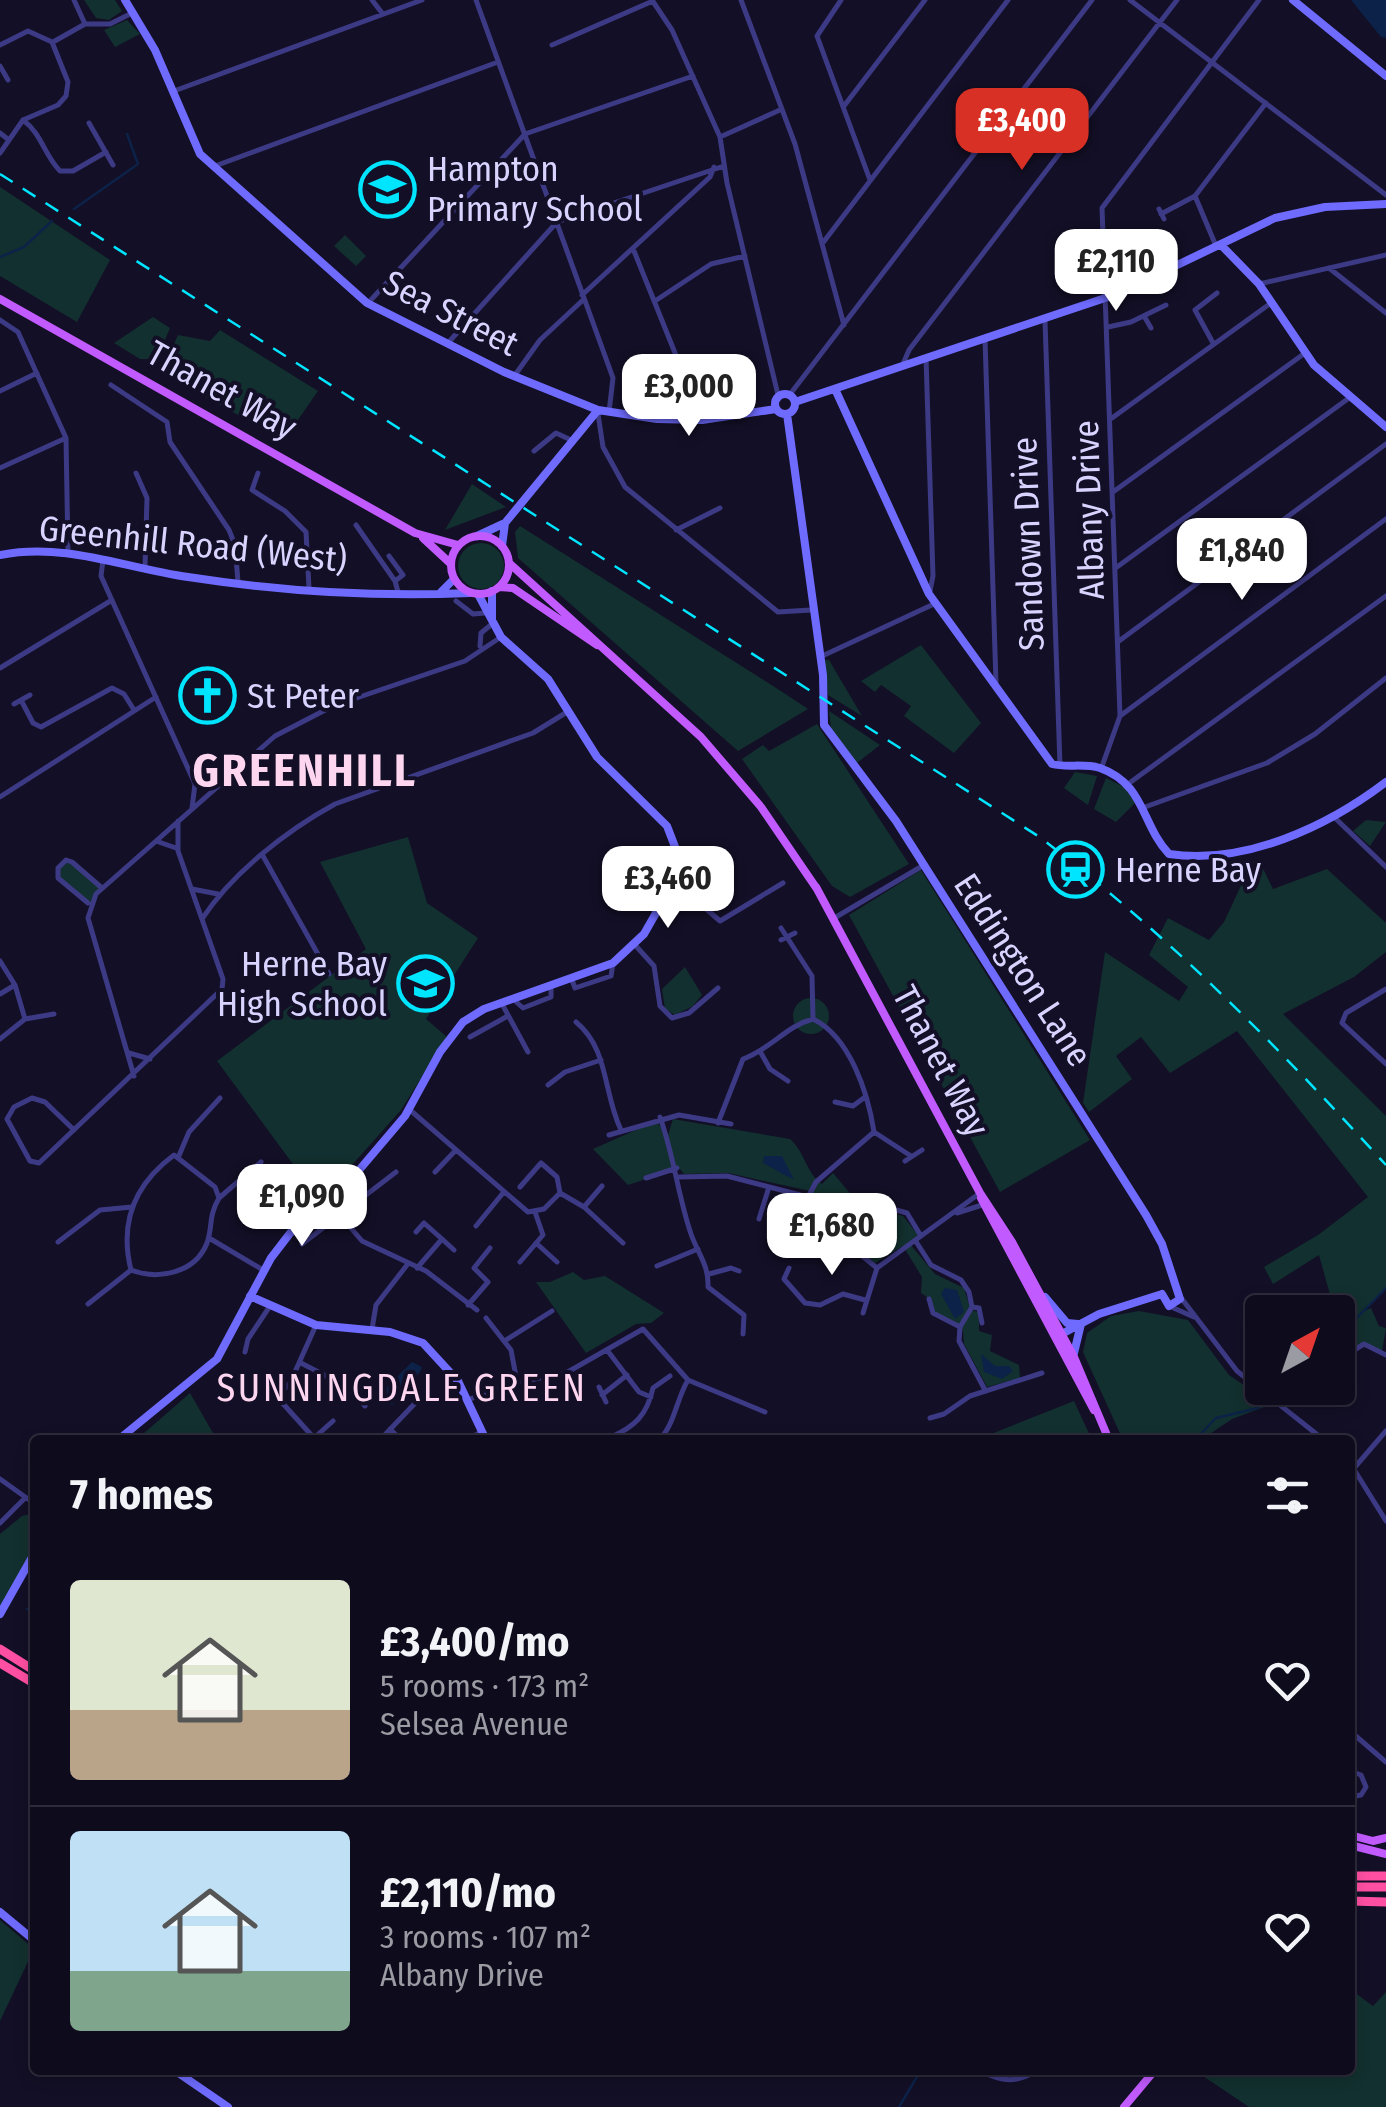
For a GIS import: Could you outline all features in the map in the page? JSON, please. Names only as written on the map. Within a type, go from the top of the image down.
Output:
[{"type":"highway","points":[[0,1649],[30,1668]]},
{"type":"highway","points":[[0,1663],[30,1681]]},
{"type":"highway","points":[[1355,1876],[1386,1876]]},
{"type":"highway","points":[[1355,1887],[1386,1888]]},
{"type":"highway","points":[[1355,1900],[1386,1902]]},
{"type":"main road","name":"Thanet Way","points":[[0,298],[415,533]]},
{"type":"main road","points":[[415,533],[458,545],[477,536],[502,546],[510,564],[496,590],[474,593],[454,579],[450,564],[415,533]]},
{"type":"main road","points":[[450,564],[458,545]]},
{"type":"main road","name":"Thanet Way","points":[[510,564],[714,751],[761,806],[836,918],[853,954]]},
{"type":"main road","name":"Thanet Way","points":[[496,590],[513,588],[601,646]]},
{"type":"main road","name":"Thanet Way","points":[[816,887],[1104,1426]]},
{"type":"main road","name":"Thanet Way","points":[[984,1204],[1036,1285],[1058,1336],[1074,1357],[1107,1435]]},
{"type":"main road","points":[[1355,1836],[1373,1841],[1386,1838],[1386,1852],[1355,1846]]},
{"type":"main road","points":[[1124,2107],[1151,2075]]},
{"type":"street","points":[[74,0],[85,24]]},
{"type":"street","name":"Sea Street","points":[[125,0],[174,91],[191,140],[212,168],[277,220],[368,304],[514,376],[598,410],[702,420],[776,409]]},
{"type":"street","points":[[372,0],[383,14]]},
{"type":"street","points":[[174,91],[422,0]]},
{"type":"street","points":[[476,0],[613,378],[610,412]]},
{"type":"street","points":[[552,45],[653,0],[720,137],[777,382],[776,409],[787,414]]},
{"type":"street","points":[[841,0],[818,36],[870,180]]},
{"type":"street","points":[[844,106],[925,0]]},
{"type":"street","points":[[822,244],[1008,0]]},
{"type":"street","points":[[935,604],[820,657],[787,414],[791,396],[1092,0]]},
{"type":"street","points":[[1130,0],[1386,195]]},
{"type":"street","points":[[903,364],[908,350],[1176,0]]},
{"type":"street","name":"Albany Drive","points":[[1101,768],[1120,716],[1102,208],[1259,0]]},
{"type":"street","points":[[1292,0],[1386,76]]},
{"type":"street","points":[[744,2],[795,144],[844,324]]},
{"type":"street","points":[[52,42],[85,24],[110,24],[132,13]]},
{"type":"street","points":[[0,45],[28,31],[52,42],[68,82],[67,93],[58,105],[23,120],[0,154]]},
{"type":"street","points":[[212,168],[228,158],[498,62]]},
{"type":"street","points":[[0,66],[8,80]]},
{"type":"street","points":[[368,304],[525,134],[693,76]]},
{"type":"street","points":[[1161,214],[1194,196],[1266,102]]},
{"type":"street","points":[[720,137],[780,110]]},
{"type":"street","points":[[23,120],[39,134],[48,157],[60,171],[73,171],[106,152]]},
{"type":"street","points":[[89,122],[113,165]]},
{"type":"street","points":[[0,133],[9,140]]},
{"type":"street","points":[[446,344],[556,222],[724,166]]},
{"type":"street","points":[[514,376],[540,340],[710,176],[714,167]]},
{"type":"street","points":[[1194,196],[1220,247],[1259,284],[1306,353],[1349,398],[1386,428]]},
{"type":"street","points":[[779,399],[835,389],[1045,321],[1108,298],[1275,218],[1386,204]]},
{"type":"street","points":[[1065,257],[1064,245],[1104,247]]},
{"type":"street","points":[[633,250],[702,420]]},
{"type":"street","points":[[655,301],[712,264],[745,256]]},
{"type":"street","points":[[1259,284],[1386,256]]},
{"type":"street","points":[[1329,268],[1386,312]]},
{"type":"street","points":[[1213,343],[1195,310],[1218,294]]},
{"type":"street","points":[[1110,419],[1272,303]]},
{"type":"street","points":[[1108,327],[1166,305]]},
{"type":"street","points":[[1144,316],[1151,328]]},
{"type":"street","points":[[0,320],[18,332],[66,438],[68,552]]},
{"type":"street","name":"Sandown Drive","points":[[1045,321],[1060,766]]},
{"type":"street","points":[[986,338],[996,690]]},
{"type":"street","points":[[1113,492],[1306,353]]},
{"type":"street","points":[[926,357],[933,576],[929,594]]},
{"type":"street","points":[[0,391],[37,374]]},
{"type":"street","points":[[777,382],[791,396]]},
{"type":"street","points":[[111,384],[167,422],[176,420]]},
{"type":"street","points":[[835,389],[929,594],[996,690],[1052,764],[1101,768],[1128,784],[1145,807],[1156,837],[1170,854],[1240,850],[1334,818],[1386,782]]},
{"type":"street","points":[[1116,568],[1349,398]]},
{"type":"street","points":[[477,536],[508,520],[598,410]]},
{"type":"street","points":[[598,410],[600,437],[616,474],[676,530],[778,612],[812,610]]},
{"type":"street","points":[[167,422],[170,442],[229,530],[235,545],[238,582]]},
{"type":"street","points":[[534,451],[556,433],[573,441]]},
{"type":"street","points":[[0,468],[66,438]]},
{"type":"street","points":[[535,438],[542,444]]},
{"type":"street","points":[[1118,642],[1386,444]]},
{"type":"street","points":[[136,473],[147,498],[144,568]]},
{"type":"street","points":[[258,473],[252,490],[285,511],[306,532],[309,588]]},
{"type":"street","points":[[676,530],[681,524],[720,508]]},
{"type":"street","points":[[1120,716],[1386,519]]},
{"type":"street","points":[[502,546],[508,520]]},
{"type":"street","points":[[356,524],[396,581],[398,592]]},
{"type":"street","name":"Greenhill Road (West)","points":[[0,555],[68,552],[238,582],[474,593]]},
{"type":"street","points":[[389,556],[403,575],[396,581]]},
{"type":"street","points":[[103,557],[101,576],[196,784],[192,808]]},
{"type":"street","points":[[441,592],[454,579]]},
{"type":"street","points":[[480,646],[481,633],[492,624],[496,590]]},
{"type":"street","points":[[124,1435],[208,1370],[236,1330],[263,1270],[292,1232],[343,1189],[410,1110],[451,1035],[472,1015],[501,1002],[613,963],[635,945],[673,880],[677,852],[673,836],[658,814],[597,758],[548,678],[501,636],[474,593]]},
{"type":"street","points":[[1128,784],[1386,596]]},
{"type":"street","points":[[0,668],[112,600]]},
{"type":"street","points":[[456,601],[474,614],[484,612]]},
{"type":"street","points":[[89,904],[180,818],[296,723],[465,660],[480,646],[501,636]]},
{"type":"street","name":"Eddington Lane","points":[[820,657],[823,711],[834,741],[882,801],[1146,1215],[1179,1293],[1245,1378]]},
{"type":"street","points":[[1145,807],[1267,763],[1314,734],[1386,678]]},
{"type":"street","points":[[30,695],[18,702],[33,724],[41,727],[112,688],[124,694],[134,710]]},
{"type":"street","points":[[0,797],[156,697]]},
{"type":"street","points":[[202,919],[218,894],[310,818],[335,804],[533,733],[570,710]]},
{"type":"street","points":[[196,784],[215,788]]},
{"type":"street","points":[[74,1130],[45,1102],[32,1098],[14,1107],[6,1120],[34,1164],[74,1130],[134,1076],[222,989],[223,978],[178,852],[180,818]]},
{"type":"street","points":[[1334,818],[1386,867]]},
{"type":"street","points":[[156,841],[168,843],[178,852]]},
{"type":"street","points":[[263,856],[329,974]]},
{"type":"street","points":[[102,888],[72,862],[66,860],[58,868],[58,878],[89,904],[94,939],[134,1076]]},
{"type":"street","points":[[836,918],[924,865]]},
{"type":"street","points":[[673,880],[720,921],[783,884]]},
{"type":"street","points":[[192,889],[218,894]]},
{"type":"street","points":[[781,928],[812,976],[813,1019]]},
{"type":"street","points":[[784,938],[794,932]]},
{"type":"street","points":[[635,945],[654,966],[660,1006],[672,1018],[681,1018],[718,988]]},
{"type":"street","points":[[323,964],[332,959]]},
{"type":"street","points":[[0,961],[15,984],[26,1018]]},
{"type":"street","points":[[0,994],[15,984]]},
{"type":"street","points":[[1386,989],[1346,1012],[1342,1023],[1386,1064]]},
{"type":"street","points":[[501,1002],[528,1052]]},
{"type":"street","points":[[0,1039],[26,1018],[54,1014]]},
{"type":"street","points":[[470,1037],[507,1017]]},
{"type":"street","points":[[45,1018],[49,1025]]},
{"type":"street","points":[[718,1123],[744,1058],[761,1053],[795,1024],[813,1019],[835,1033],[861,1076],[874,1132],[908,1158],[922,1150]]},
{"type":"street","points":[[576,1022],[591,1034],[620,1130]]},
{"type":"street","points":[[591,1034],[597,1028]]},
{"type":"street","points":[[128,1053],[151,1059]]},
{"type":"street","points":[[761,1053],[770,1070],[788,1080]]},
{"type":"street","points":[[548,1085],[565,1072],[601,1060]]},
{"type":"street","points":[[835,1102],[852,1106],[865,1097]]},
{"type":"street","points":[[178,1158],[189,1132],[220,1098]]},
{"type":"street","points":[[410,1110],[519,1208],[535,1212],[544,1209],[560,1192]]},
{"type":"street","points":[[608,1135],[660,1117],[693,1116],[730,1124]]},
{"type":"street","points":[[660,1117],[698,1249],[709,1274],[704,1295]]},
{"type":"street","points":[[808,1197],[816,1182],[874,1132]]},
{"type":"street","points":[[435,1172],[455,1150]]},
{"type":"street","points":[[131,1270],[125,1245],[132,1207],[144,1180],[174,1155],[215,1187],[219,1198]]},
{"type":"street","points":[[131,1270],[152,1278],[177,1272],[203,1253],[209,1238],[208,1217],[219,1198],[261,1162]]},
{"type":"street","points":[[520,1187],[542,1163],[557,1177],[560,1192],[584,1207],[623,1243]]},
{"type":"street","points":[[646,1178],[677,1168]]},
{"type":"street","points":[[302,1244],[396,1172]]},
{"type":"street","points":[[679,1177],[727,1176],[808,1197],[840,1238],[878,1268]]},
{"type":"street","points":[[584,1207],[602,1186]]},
{"type":"street","points":[[759,1219],[769,1187]]},
{"type":"street","points":[[476,1226],[503,1193]]},
{"type":"street","points":[[863,1313],[878,1268],[980,1194]]},
{"type":"street","points":[[956,1214],[984,1204]]},
{"type":"street","points":[[58,1242],[100,1210],[132,1207]]},
{"type":"street","points":[[889,1208],[907,1213],[931,1266],[965,1284],[972,1307],[960,1328],[959,1342],[985,1390]]},
{"type":"street","points":[[520,1262],[543,1235],[535,1212]]},
{"type":"street","points":[[339,1214],[362,1241],[417,1268],[477,1310]]},
{"type":"street","points":[[798,1246],[828,1220]]},
{"type":"street","points":[[416,1232],[424,1223],[454,1250]]},
{"type":"street","points":[[209,1238],[263,1270]]},
{"type":"street","points":[[417,1268],[442,1240]]},
{"type":"street","points":[[536,1243],[557,1262]]},
{"type":"street","points":[[468,1305],[488,1282],[474,1268],[490,1248]]},
{"type":"street","points":[[657,1266],[698,1249]]},
{"type":"street","points":[[372,1329],[376,1306],[407,1265]]},
{"type":"street","name":"Eddington Lane","points":[[1163,1292],[1167,1266]]},
{"type":"street","points":[[789,1268],[784,1279],[809,1305],[820,1305],[843,1294],[865,1300]]},
{"type":"street","points":[[88,1304],[131,1270]]},
{"type":"street","points":[[709,1274],[739,1271]]},
{"type":"street","points":[[1036,1285],[1060,1317],[1081,1324]]},
{"type":"street","points":[[708,1287],[744,1315],[743,1334]]},
{"type":"street","points":[[1058,1336],[1081,1324],[1134,1303],[1163,1292],[1179,1293],[1177,1304],[1134,1303]]},
{"type":"street","points":[[1163,1292],[1167,1306]]},
{"type":"street","points":[[250,1296],[316,1325],[406,1335],[434,1351],[468,1400],[484,1435]]},
{"type":"street","points":[[928,1299],[933,1313],[960,1328]]},
{"type":"street","points":[[245,1352],[248,1339],[270,1306]]},
{"type":"street","name":"Eddington Lane","points":[[1167,1306],[1196,1318]]},
{"type":"street","points":[[972,1307],[980,1308],[982,1323]]},
{"type":"street","points":[[506,1340],[552,1311]]},
{"type":"street","points":[[486,1318],[506,1340],[517,1382]]},
{"type":"street","points":[[1074,1357],[1073,1342],[1081,1324]]},
{"type":"street","points":[[276,1398],[301,1363],[316,1325]]},
{"type":"street","points":[[468,1400],[517,1382],[566,1374],[643,1329],[688,1380],[765,1412]]},
{"type":"street","points":[[1355,1347],[1385,1350]]},
{"type":"street","points":[[607,1350],[639,1392],[651,1396]]},
{"type":"street","points":[[301,1363],[348,1388],[366,1406]]},
{"type":"street","points":[[930,1418],[944,1414],[962,1399],[1042,1373]]},
{"type":"street","points":[[602,1395],[627,1375]]},
{"type":"street","points":[[618,1435],[648,1410],[652,1388],[670,1376]]},
{"type":"street","points":[[664,1435],[675,1402],[688,1380]]},
{"type":"street","points":[[266,1386],[309,1435]]},
{"type":"street","points":[[599,1387],[606,1402]]},
{"type":"street","points":[[385,1435],[420,1398]]},
{"type":"street","name":"Eddington Lane","points":[[1284,1405],[1318,1435]]},
{"type":"street","points":[[944,1414],[948,1422]]},
{"type":"street","points":[[318,1435],[333,1422]]},
{"type":"street","points":[[390,1429],[396,1435]]},
{"type":"street","points":[[1355,1463],[1386,1431]]},
{"type":"street","points":[[1355,1468],[1386,1522]]},
{"type":"street","points":[[0,1480],[30,1501]]},
{"type":"street","points":[[0,1524],[26,1498]]},
{"type":"street","points":[[0,1613],[30,1561]]},
{"type":"street","points":[[1355,1735],[1386,1762]]},
{"type":"street","points":[[1355,1773],[1361,1775],[1366,1787],[1355,1796]]},
{"type":"street","points":[[0,1912],[30,1936]]},
{"type":"street","points":[[181,2075],[228,2107]]},
{"type":"street","points":[[990,2075],[1014,2081],[1027,2075]]},
{"type":"green space","points":[[84,0],[115,0],[122,11],[109,20],[96,18]]},
{"type":"green space","points":[[127,20],[140,34],[115,47],[104,30]]},
{"type":"green space","points":[[0,187],[110,260],[77,322],[0,276]]},
{"type":"green space","points":[[345,235],[366,256],[356,266],[334,246]]},
{"type":"green space","points":[[153,317],[170,328],[157,359],[140,359],[114,343]]},
{"type":"green space","points":[[220,330],[318,391],[284,440],[161,373],[178,335],[210,341]]},
{"type":"green space","points":[[472,484],[506,507],[445,530]]},
{"type":"green space","points":[[520,526],[808,709],[738,751],[518,558],[515,532]]},
{"type":"green space","points":[[481,543],[497,550],[504,566],[497,582],[481,589],[465,582],[458,566],[465,550]]},
{"type":"green space","points":[[921,645],[981,723],[954,753],[904,716],[911,706],[881,685],[875,692],[861,681]]},
{"type":"green space","points":[[824,660],[829,660],[862,716],[828,695]]},
{"type":"green space","points":[[829,711],[880,745],[857,763],[831,729]]},
{"type":"green space","points":[[817,724],[909,864],[850,897],[832,886],[742,759],[763,745],[769,751]]},
{"type":"green space","points":[[1075,772],[1097,776],[1088,805],[1064,788]]},
{"type":"green space","points":[[1106,778],[1124,787],[1137,801],[1116,822],[1094,809]]},
{"type":"green space","points":[[1366,820],[1386,822],[1370,846],[1353,831]]},
{"type":"green space","points":[[408,837],[427,903],[478,938],[426,1019],[447,1037],[401,1110],[320,1201],[217,1061],[366,949],[320,862]]},
{"type":"green space","points":[[66,860],[102,888],[89,904],[58,878],[58,868]]},
{"type":"green space","points":[[1259,860],[1273,889],[1327,869],[1386,923],[1386,952],[1354,977],[1283,1014],[1386,1116],[1386,1288],[1363,1311],[1371,1308],[1379,1326],[1386,1328],[1382,1351],[1364,1344],[1355,1350],[1355,1295],[1330,1295],[1319,1255],[1273,1284],[1264,1267],[1318,1235],[1368,1197],[1237,1031],[1170,1073],[1141,1037],[1116,1056],[1132,1079],[1089,1112],[1083,1103],[1105,952],[1179,1001],[1188,987],[1149,955],[1168,918],[1209,940],[1224,922],[1252,862]]},
{"type":"green space","points":[[921,870],[1090,1140],[1000,1192],[849,915]]},
{"type":"green space","points":[[685,967],[702,995],[693,1006],[675,1015],[665,1009],[662,989]]},
{"type":"green space","points":[[811,998],[823,1004],[829,1016],[823,1028],[811,1034],[799,1028],[793,1016],[799,1004]]},
{"type":"green space","points":[[673,1119],[790,1139],[822,1184],[833,1173],[859,1204],[903,1216],[919,1236],[909,1243],[935,1274],[964,1288],[971,1310],[979,1312],[979,1331],[992,1335],[990,1351],[1019,1365],[1020,1378],[987,1387],[964,1344],[963,1331],[931,1312],[931,1300],[921,1293],[922,1277],[903,1246],[875,1263],[839,1235],[810,1191],[728,1173],[684,1174],[679,1168],[628,1185],[593,1149],[656,1121],[668,1135]]},
{"type":"green space","points":[[573,1272],[584,1280],[605,1276],[664,1313],[586,1353],[536,1282],[550,1282]]},
{"type":"green space","points":[[1139,1311],[1188,1320],[1229,1375],[1245,1386],[1245,1405],[1269,1405],[1232,1419],[1208,1435],[1121,1435],[1083,1352],[1087,1333],[1111,1316]]},
{"type":"green space","points":[[190,1393],[214,1435],[144,1435]]},
{"type":"green space","points":[[1074,1401],[1090,1435],[989,1435]]},
{"type":"green space","points":[[30,1514],[30,1557],[0,1608],[0,1534]]},
{"type":"green space","points":[[0,1920],[30,1946],[30,1957],[0,2021]]},
{"type":"green space","points":[[1386,1992],[1386,2107],[1249,2107],[1201,2075],[1355,2075],[1355,1993],[1373,2006]]},
{"type":"water","points":[[1351,0],[1386,0],[1386,38],[1381,37]]},
{"type":"water","points":[[764,1156],[782,1156],[794,1180],[763,1163]]},
{"type":"water","points":[[866,1228],[889,1230],[892,1240],[880,1246],[866,1244],[860,1234]]},
{"type":"water","points":[[945,1288],[957,1290],[964,1312],[955,1319],[941,1294]]},
{"type":"water","points":[[981,1354],[995,1366],[1009,1366],[1013,1371],[1002,1379],[984,1372]]},
{"type":"water","points":[[412,1362],[422,1367],[420,1372],[392,1405],[383,1402],[383,1391]]},
{"type":"waterway","points":[[74,209],[138,164],[127,134]]},
{"type":"waterway","points":[[0,257],[24,247],[52,221]]},
{"type":"waterway","points":[[1355,1320],[1386,1288]]},
{"type":"waterway","points":[[1200,1435],[1216,1418],[1260,1405]]},
{"type":"waterway","points":[[899,2107],[918,2075]]},
{"type":"railway","points":[[0,174],[1038,836],[1086,873],[1220,992],[1386,1165]]},
{"type":"place","name":"Hampton Primary School","points":[[388,189]]},
{"type":"place","name":"St Peter","points":[[208,696]]},
{"type":"place","name":"Herne Bay","points":[[1076,870]]},
{"type":"place","name":"Herne Bay High School","points":[[426,984]]},
{"type":"district","name":"GREENHILL","points":[[305,770]]},
{"type":"district","name":"SUNNINGDALE GREEN","points":[[402,1388]]}]
